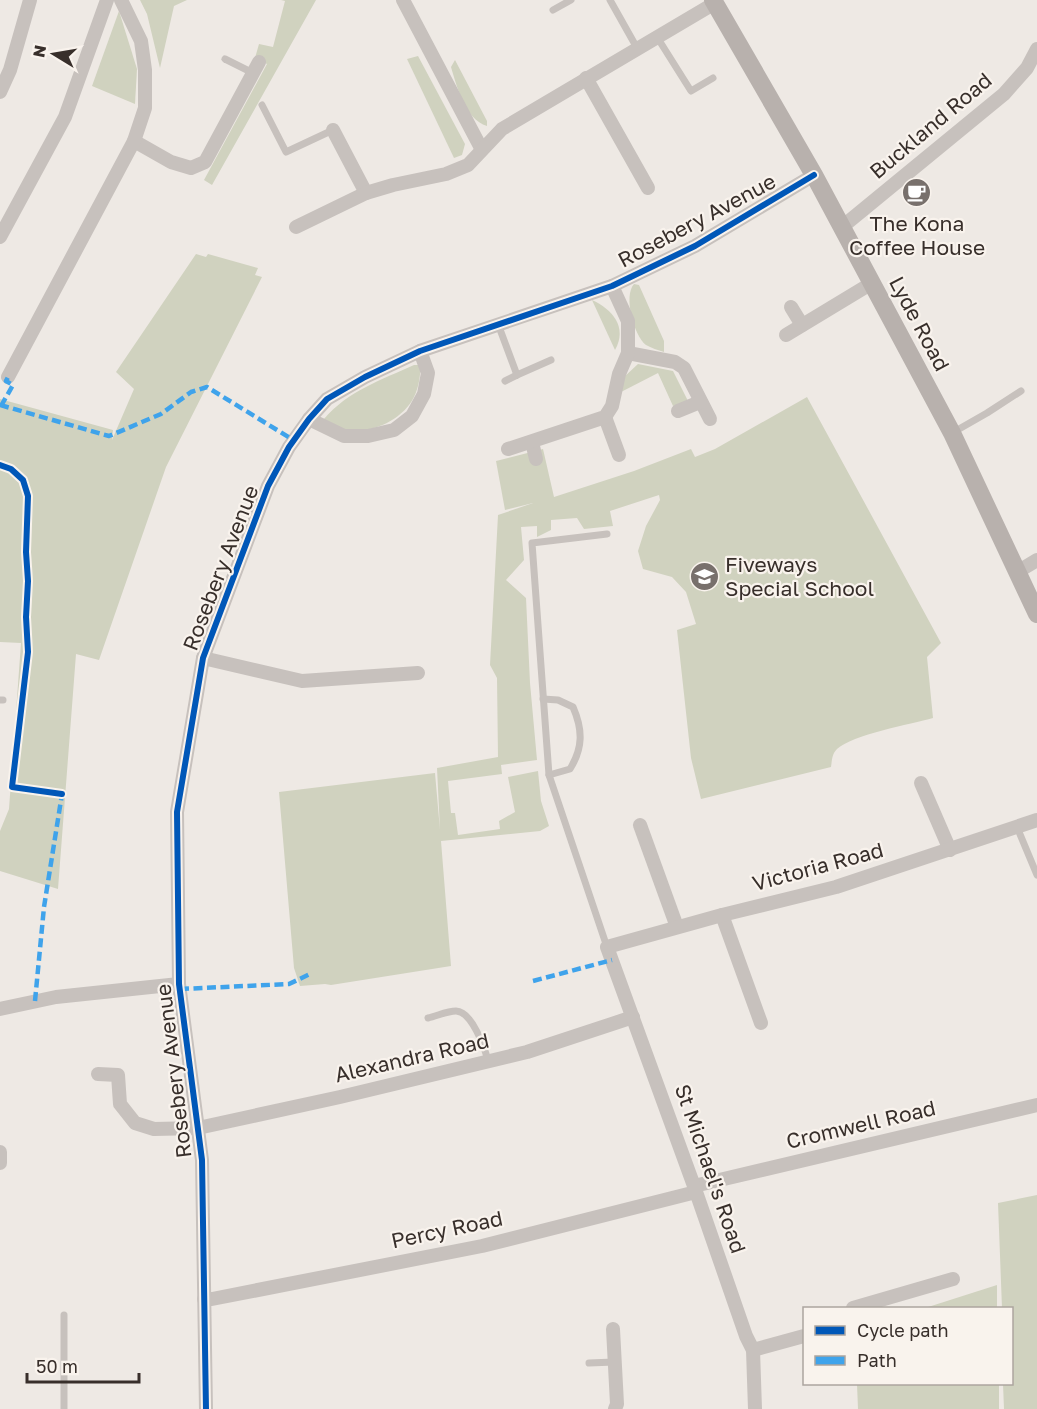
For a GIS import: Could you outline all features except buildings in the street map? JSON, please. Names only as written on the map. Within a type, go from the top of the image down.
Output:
[{"type":"street","points":[[0,92],[10,70],[30,0]]},
{"type":"street","points":[[0,237],[65,117],[107,0]]},
{"type":"street","points":[[8,377],[134,141],[145,108],[145,70],[141,41],[121,0]]},
{"type":"street","points":[[403,0],[481,148]]},
{"type":"street","points":[[296,227],[366,193],[446,174],[468,165],[481,148],[502,129],[714,2]]},
{"type":"street","name":"Lyde Road","points":[[714,2],[814,175],[952,433],[1037,614]]},
{"type":"street","name":"Buckland Road","points":[[842,227],[1032,71],[1037,49]]},
{"type":"street","points":[[134,141],[171,162],[191,168],[205,162],[256,68]]},
{"type":"street","points":[[586,78],[648,188]]},
{"type":"street","points":[[333,130],[366,193]]},
{"type":"street","name":"Rosebery Avenue","points":[[206,1409],[202,1160],[179,984],[177,812],[203,658],[268,486],[309,419],[327,399],[365,377],[420,351],[612,286],[695,246],[814,175]]},
{"type":"street","points":[[786,335],[872,283]]},
{"type":"street","points":[[508,449],[605,417],[612,406],[622,363],[628,353],[628,321],[612,286]]},
{"type":"street","points":[[791,307],[802,325]]},
{"type":"street","points":[[309,419],[344,436],[368,436],[394,430],[412,416],[424,394],[428,373],[420,351]]},
{"type":"street","points":[[628,353],[675,362],[684,368],[710,419]]},
{"type":"street","points":[[678,411],[700,402]]},
{"type":"street","points":[[605,417],[620,455]]},
{"type":"street","points":[[532,442],[536,459]]},
{"type":"street","points":[[1017,572],[1037,560]]},
{"type":"street","points":[[203,658],[302,681],[418,673]]},
{"type":"street","points":[[921,783],[950,850]]},
{"type":"street","name":"Victoria Road","points":[[607,947],[836,886],[1037,820]]},
{"type":"street","points":[[640,825],[676,927]]},
{"type":"street","points":[[722,915],[761,1023]]},
{"type":"street","name":"St Michael's Road","points":[[607,947],[746,1336],[753,1350],[755,1409]]},
{"type":"street","points":[[0,1009],[56,997],[179,984]]},
{"type":"street","name":"Alexandra Road","points":[[98,1074],[118,1075],[120,1104],[135,1123],[154,1129],[198,1128],[527,1052],[633,1017]]},
{"type":"street","name":"Cromwell Road","points":[[695,1189],[1037,1105]]},
{"type":"street","points":[[0,1152],[0,1163]]},
{"type":"street","name":"Percy Road","points":[[204,1299],[482,1246],[695,1189]]},
{"type":"street","points":[[856,1307],[953,1279]]},
{"type":"street","points":[[613,1329],[617,1404],[615,1409]]},
{"type":"street","points":[[753,1350],[803,1337]]},
{"type":"lane","points":[[553,10],[571,0]]},
{"type":"lane","points":[[610,0],[637,48]]},
{"type":"lane","points":[[657,37],[691,91],[714,78]]},
{"type":"lane","points":[[225,59],[256,68]]},
{"type":"lane","points":[[262,105],[286,152],[333,130]]},
{"type":"lane","points":[[498,324],[517,375]]},
{"type":"lane","points":[[505,381],[551,360]]},
{"type":"lane","points":[[952,433],[1021,391]]},
{"type":"lane","points":[[607,534],[532,543],[549,775],[607,947]]},
{"type":"lane","points":[[543,699],[558,700],[573,707],[579,721],[579,754],[570,769],[549,775]]},
{"type":"lane","points":[[1017,827],[1037,875]]},
{"type":"lane","points":[[428,1018],[458,1011],[464,1014],[475,1028],[488,1061]]},
{"type":"lane","points":[[64,1315],[64,1409]]},
{"type":"lane","points":[[589,1363],[614,1362]]},
{"type":"green space","points":[[140,0],[187,0],[174,6],[160,68],[147,14]]},
{"type":"green space","points":[[281,0],[316,0],[212,185],[204,180],[267,64],[255,58],[259,44],[273,47],[285,1]]},
{"type":"green space","points":[[119,11],[137,69],[135,104],[92,86]]},
{"type":"green space","points":[[418,56],[465,144],[462,155],[454,158],[407,59]]},
{"type":"green space","points":[[455,60],[487,121],[487,126],[473,117],[463,101],[451,67]]},
{"type":"green space","points":[[196,254],[206,257],[208,254],[258,268],[255,275],[262,277],[166,467],[99,660],[76,654],[58,889],[0,871],[0,831],[9,809],[21,643],[0,642],[0,399],[113,430],[112,440],[134,389],[116,372]]},
{"type":"green space","points":[[634,284],[639,285],[664,341],[664,352],[646,345],[634,325],[630,297]]},
{"type":"green space","points":[[592,300],[606,308],[619,326],[619,342],[615,350]]},
{"type":"green space","points":[[638,364],[673,371],[688,401],[673,406],[658,373],[621,392],[623,378]]},
{"type":"green space","points":[[414,365],[421,365],[414,397],[407,408],[386,423],[373,428],[347,430],[324,419],[333,409],[354,394]]},
{"type":"green space","name":"Fiveways Special School","points":[[807,397],[941,643],[927,657],[933,718],[855,739],[837,749],[832,757],[831,767],[701,799],[691,758],[677,630],[696,624],[686,592],[672,577],[643,569],[638,551],[646,526],[660,500],[659,495],[610,511],[613,526],[584,529],[577,518],[551,520],[551,530],[537,537],[537,526],[521,527],[524,560],[506,580],[526,598],[537,760],[501,765],[502,774],[448,781],[451,813],[455,813],[458,835],[500,829],[499,821],[515,812],[508,777],[538,771],[541,801],[549,826],[540,831],[441,841],[451,966],[331,985],[300,986],[294,968],[279,792],[435,773],[440,830],[437,768],[498,757],[497,678],[490,665],[498,515],[533,503],[505,510],[496,461],[543,449],[554,497],[634,471],[691,449],[695,457],[715,449]]},
{"type":"green space","points":[[1037,1195],[1037,1409],[1004,1409],[1003,1385],[1013,1385],[1013,1307],[1002,1307],[998,1203]]},
{"type":"green space","points":[[997,1285],[997,1307],[928,1307]]},
{"type":"green space","points":[[857,1385],[999,1385],[999,1409],[858,1409]]},
{"type":"marked path","points":[[1,406],[13,385],[6,381],[8,377]]},
{"type":"marked path","points":[[0,405],[109,436],[161,414],[191,392],[207,387],[295,441]]},
{"type":"marked path","points":[[35,1001],[44,907],[62,794]]},
{"type":"marked path","points":[[533,981],[612,960]]},
{"type":"marked path","points":[[180,989],[289,984],[310,974]]},
{"type":"cycle path","points":[[206,1409],[202,1160],[179,984],[177,812],[203,658],[268,486],[289,447],[309,419],[327,399],[365,377],[420,351],[612,286],[695,246],[814,175]]},
{"type":"cycle path","points":[[0,465],[11,469],[23,480],[28,496],[26,552],[28,652],[12,787],[62,794]]},
{"type":"place","name":"The Kona Coffee House","points":[[917,193]]},
{"type":"place","name":"Fiveways Special School","points":[[704,577]]}]
